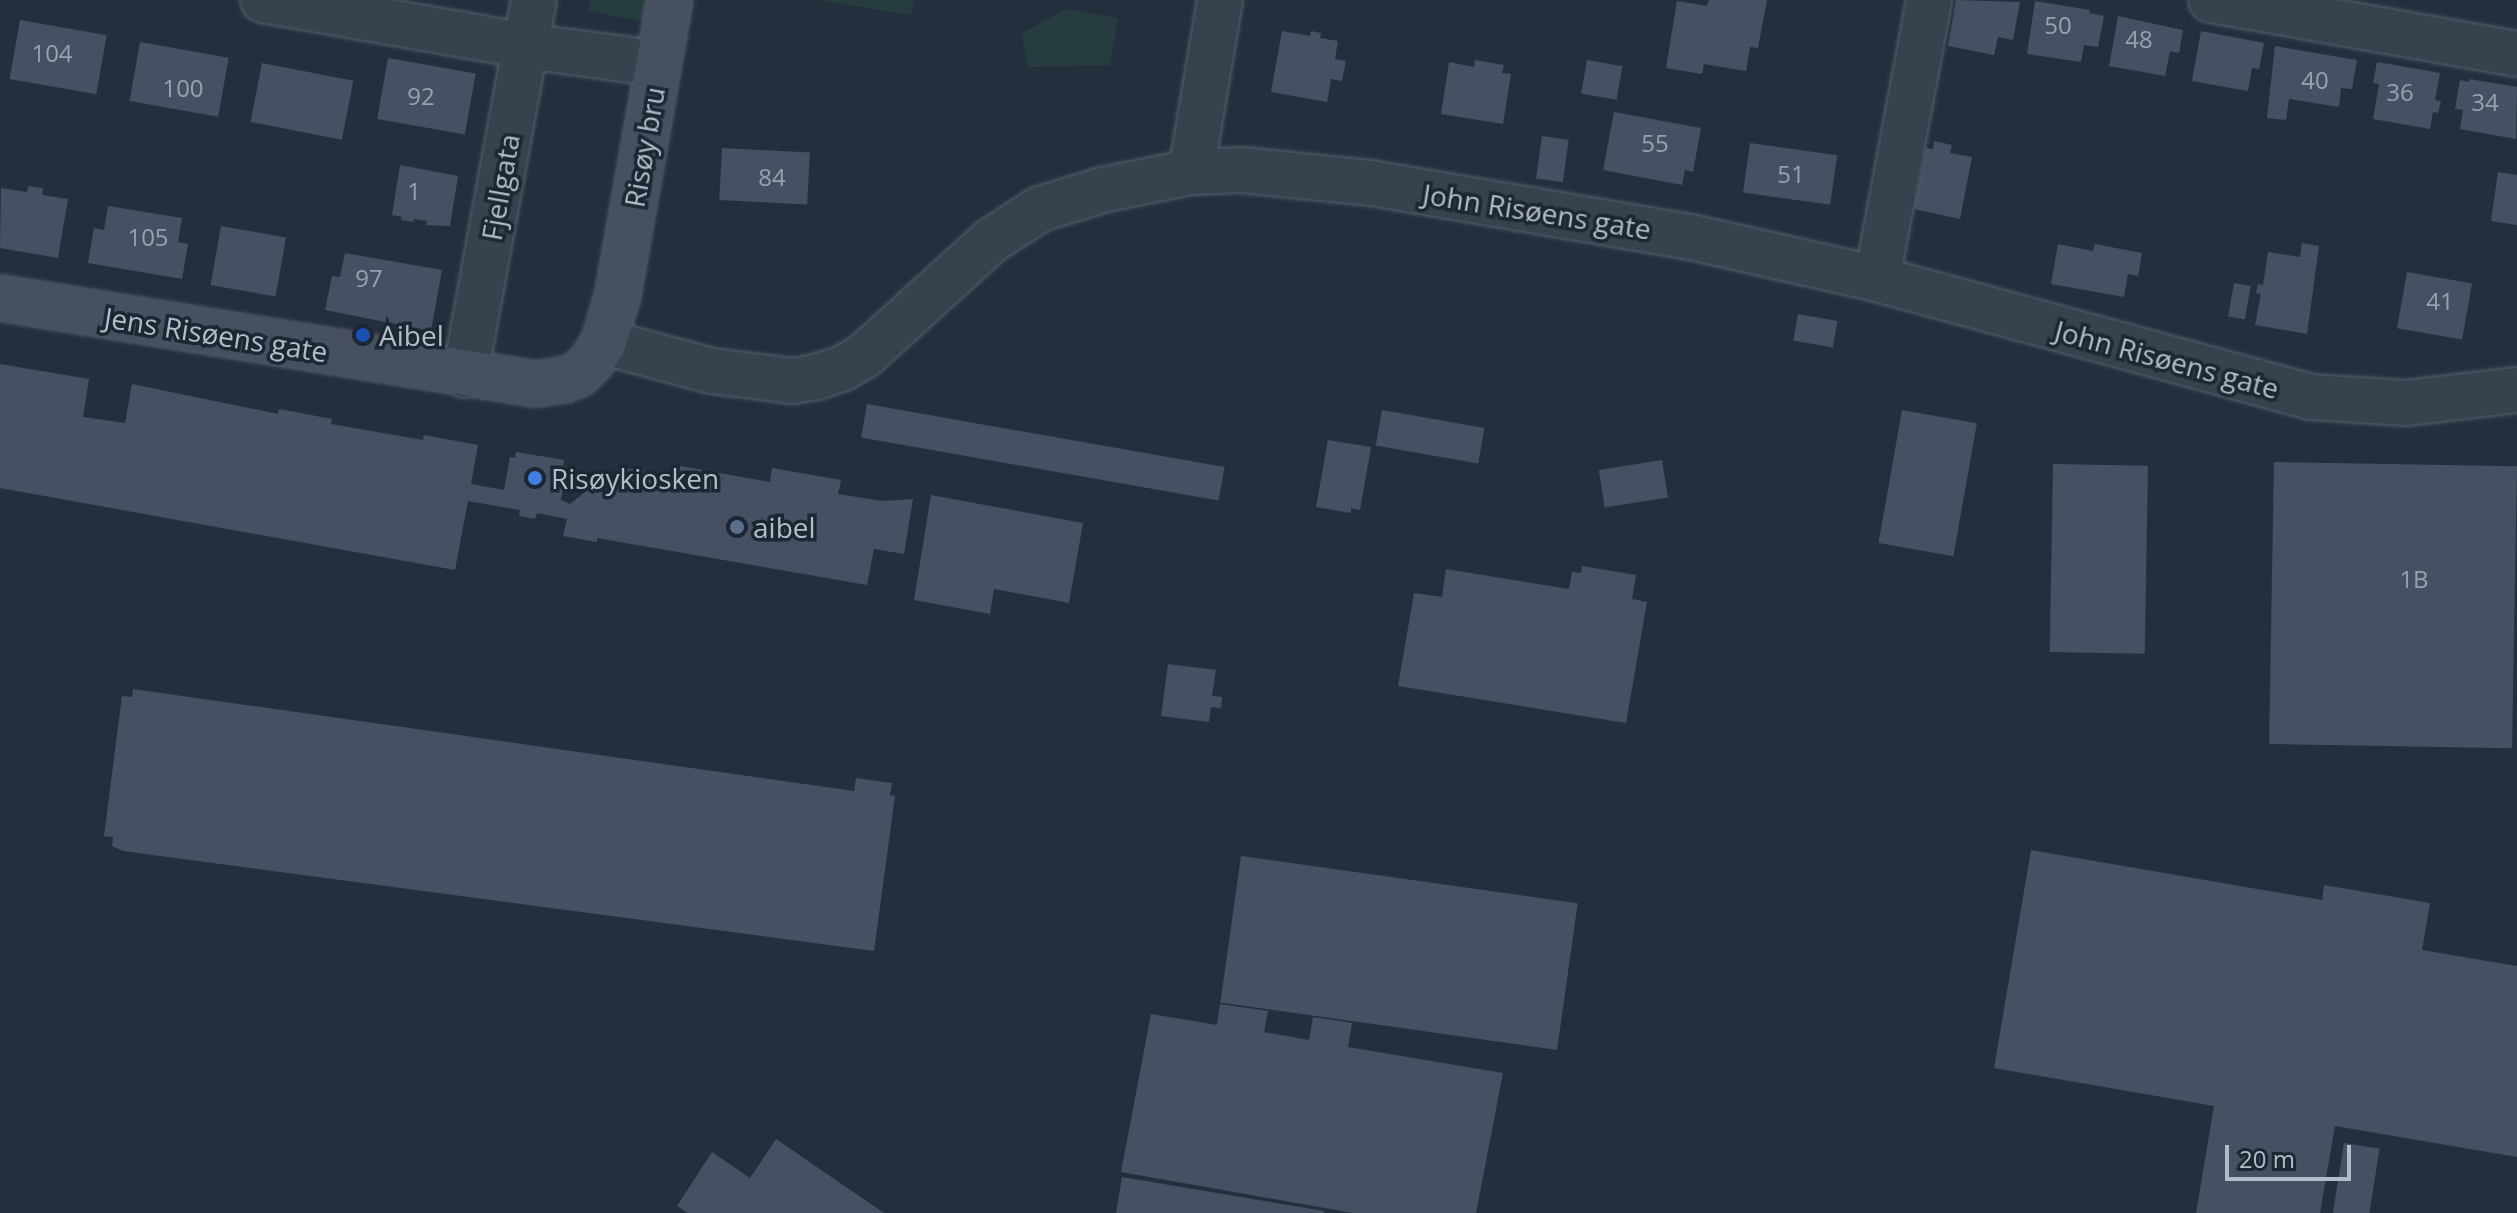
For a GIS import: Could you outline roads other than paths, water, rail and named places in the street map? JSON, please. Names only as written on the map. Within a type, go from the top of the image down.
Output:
[{"type":"main road","name":"Risøy bru","points":[[618,294],[670,0]]},
{"type":"main road","name":"Jens Risøens gate","points":[[0,298],[465,375],[550,384],[579,374],[592,361],[604,342],[618,294]]},
{"type":"street","points":[[263,0],[526,46],[639,61]]},
{"type":"street","name":"Fjellgata","points":[[465,375],[534,0]]},
{"type":"street","points":[[1191,172],[1220,0]]},
{"type":"street","points":[[1877,279],[1929,0]]},
{"type":"street","points":[[2211,0],[2517,54]]},
{"type":"street","name":"John Risøens gate","points":[[604,342],[712,371],[792,381],[816,377],[843,368],[864,356],[992,240],[1040,209],[1102,190],[1191,172],[1242,170],[1416,190],[1691,237],[1877,279],[2310,397],[2406,403],[2517,390]]},
{"type":"place","name":"Aibel","points":[[363,335]]},
{"type":"place","name":"Risøykiosken","points":[[535,478]]},
{"type":"place","name":"aibel","points":[[737,527]]}]
